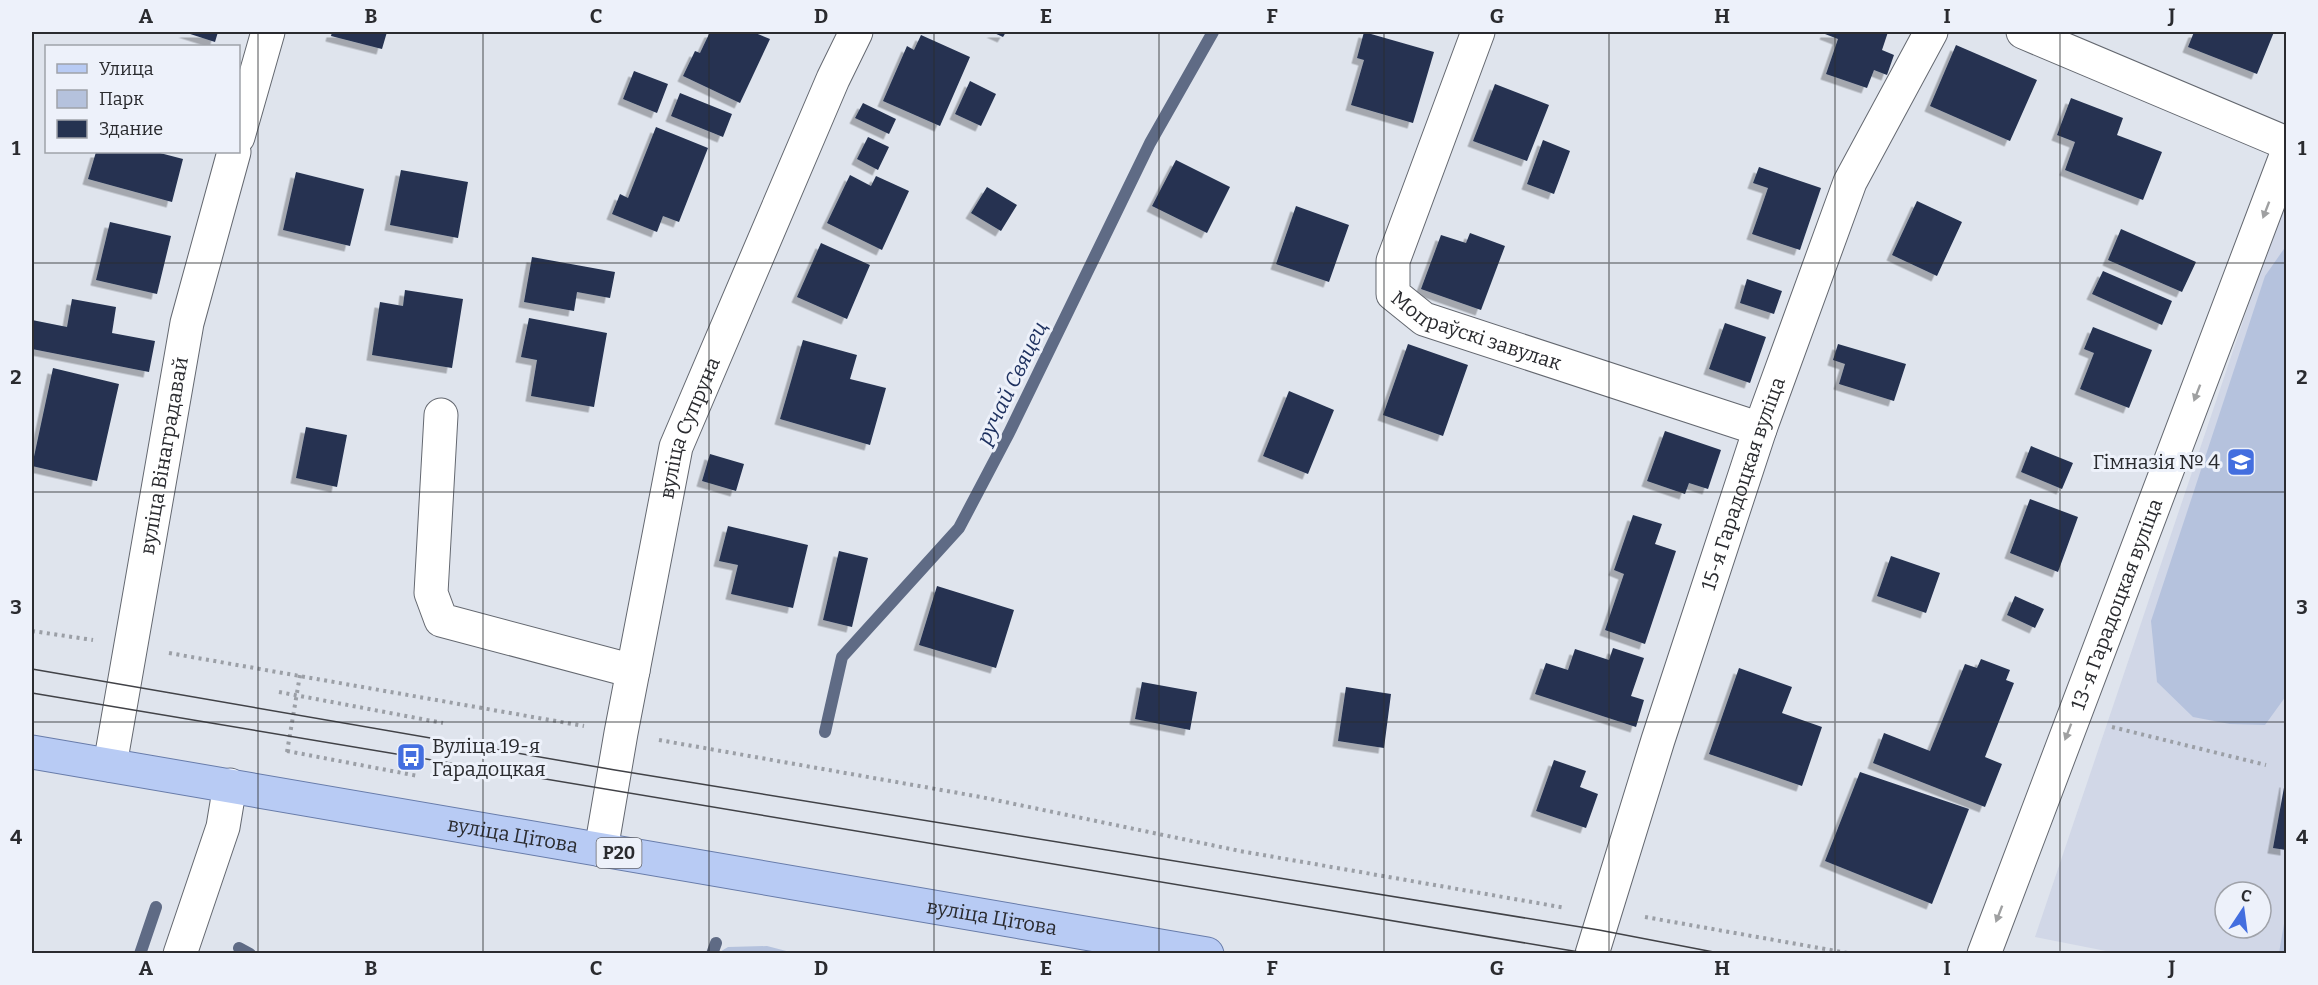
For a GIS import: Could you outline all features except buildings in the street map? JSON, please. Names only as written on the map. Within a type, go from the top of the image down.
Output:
[{"type":"main road","name":"вуліца Цітова","points":[[32,752],[1207,954]]},
{"type":"street","points":[[240,130],[268,32]]},
{"type":"street","name":"вуліца Супруна","points":[[601,850],[676,447],[833,79],[856,32]]},
{"type":"street","name":"Мопраўскі завулак","points":[[1478,32],[1393,261],[1393,294],[1424,320],[1760,429]]},
{"type":"street","name":"15-я Гарадоцкая вуліца","points":[[1592,954],[1760,429],[1850,182],[1931,32]]},
{"type":"street","points":[[2023,32],[2286,143]]},
{"type":"street","name":"вуліца Вінаградавай","points":[[110,765],[187,323],[234,153]]},
{"type":"street","name":"13-я Гарадоцкая вуліца","points":[[1984,954],[2286,156]]},
{"type":"street","points":[[441,415],[431,592],[441,620],[633,671]]},
{"type":"street","points":[[180,954],[223,827],[230,785]]},
{"type":"path","points":[[32,631],[300,675],[981,798],[1240,851],[1603,915],[1646,917],[1853,954]]},
{"type":"path","points":[[300,675],[286,751],[420,777]]},
{"type":"path","points":[[279,692],[443,723]]},
{"type":"path","points":[[2073,718],[2266,765]]},
{"type":"shaded area","name":"Гімназія № 4","points":[[2285,197],[2286,953],[2116,953],[2035,937]]},
{"type":"green space","points":[[2286,246],[2286,696],[2265,725],[2230,724],[2193,717],[2157,682],[2151,621],[2265,276]]},
{"type":"green space","points":[[2286,912],[2286,953],[2279,953]]},
{"type":"green space","points":[[767,946],[794,953],[718,953],[728,947]]},
{"type":"waterway","name":"ручай Свяцец","points":[[825,732],[842,657],[959,528],[1009,433],[1150,143],[1213,32]]},
{"type":"waterway","points":[[140,954],[156,907]]},
{"type":"waterway","name":"ручай Свяцец","points":[[712,954],[716,943]]},
{"type":"waterway","name":"ручай Свяцец","points":[[239,948],[250,954]]},
{"type":"tram line","points":[[32,669],[615,770],[1599,930],[1724,954]]},
{"type":"tram line","points":[[32,693],[1591,954]]},
{"type":"place","name":"Гімназія № 4","points":[[2241,462]]},
{"type":"place","name":"Вуліца 19-я Гарадоцкая","points":[[411,757]]}]
